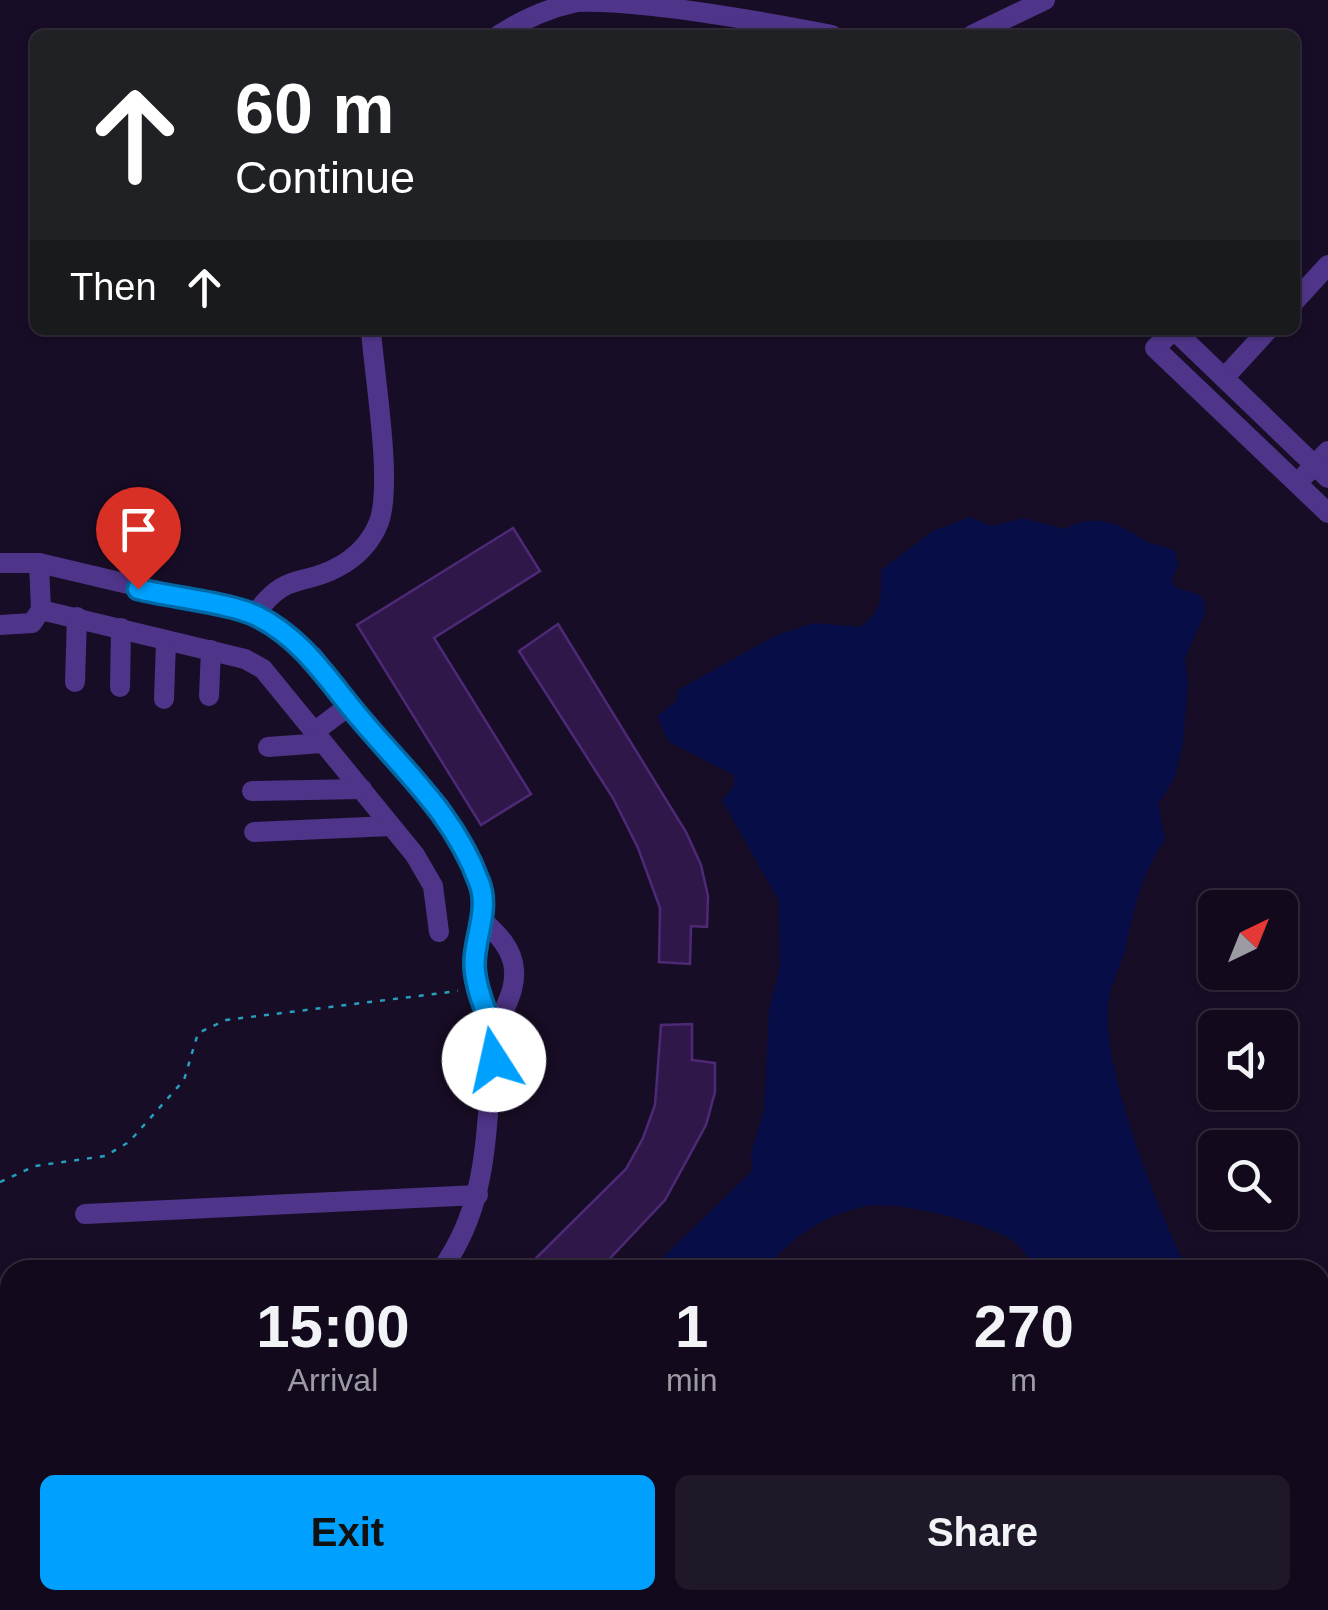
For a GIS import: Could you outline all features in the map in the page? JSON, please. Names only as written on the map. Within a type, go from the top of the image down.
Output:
[{"type":"street","points":[[982,30],[1045,0]]},
{"type":"street","points":[[506,30],[522,20],[580,1],[597,1],[648,2],[804,30]]},
{"type":"street","points":[[1300,296],[1328,266]]},
{"type":"street","points":[[255,614],[271,592],[295,578],[336,569],[366,547],[380,520],[381,464],[371,335]]},
{"type":"street","points":[[1169,335],[1155,348],[1328,513]]},
{"type":"street","points":[[1179,335],[1323,465],[1296,483]]},
{"type":"street","points":[[1224,378],[1263,335]]},
{"type":"street","points":[[0,625],[32,622],[41,610],[39,563]]},
{"type":"street","points":[[0,564],[39,563],[255,614],[313,656],[350,706],[440,807],[481,885],[482,920],[474,962],[476,989],[496,1032]]},
{"type":"street","points":[[41,610],[211,650],[263,669],[362,788],[432,886],[438,932]]},
{"type":"street","points":[[75,682],[76,617]]},
{"type":"street","points":[[120,686],[121,628]]},
{"type":"street","points":[[164,699],[166,641]]},
{"type":"street","points":[[209,696],[211,650]]},
{"type":"street","points":[[268,747],[318,738],[350,706]]},
{"type":"street","points":[[252,791],[362,788]]},
{"type":"street","points":[[254,832],[391,826]]},
{"type":"street","points":[[449,1260],[465,1238],[478,1195],[490,1116],[496,1032],[512,991],[514,968],[507,947],[482,920]]},
{"type":"street","points":[[86,1214],[478,1195]]},
{"type":"path","points":[[0,1182],[35,1166],[105,1156],[129,1142],[184,1080],[198,1033],[226,1020],[476,989]]},
{"type":"shaded area","points":[[970,517],[992,526],[1023,518],[1064,529],[1087,521],[1107,522],[1175,552],[1178,565],[1171,582],[1204,600],[1205,613],[1185,658],[1188,683],[1183,744],[1174,779],[1158,804],[1165,840],[1140,891],[1110,991],[1108,1024],[1112,1058],[1133,1136],[1183,1260],[1030,1260],[1012,1240],[982,1226],[938,1214],[876,1205],[821,1222],[775,1260],[660,1260],[753,1170],[751,1153],[764,1109],[769,1010],[780,967],[779,901],[722,800],[734,786],[734,775],[669,742],[657,716],[677,701],[678,690],[775,636],[814,623],[860,627],[873,616],[879,603],[881,570],[933,531]]},
{"type":"building","points":[[513,528],[540,571],[434,638],[531,794],[481,825],[357,625]]},
{"type":"building","points":[[558,624],[686,832],[701,865],[708,896],[707,927],[691,926],[690,964],[659,962],[660,908],[638,848],[613,798],[519,651]]},
{"type":"building","points":[[692,1024],[692,1060],[715,1063],[715,1092],[706,1125],[665,1200],[608,1260],[534,1260],[626,1169],[643,1138],[655,1105],[661,1025]]},
{"type":"route","points":[[138,589],[255,614],[313,656],[361,720],[440,807],[481,885],[482,920],[474,962],[476,989],[496,1032],[494,1060]]}]
